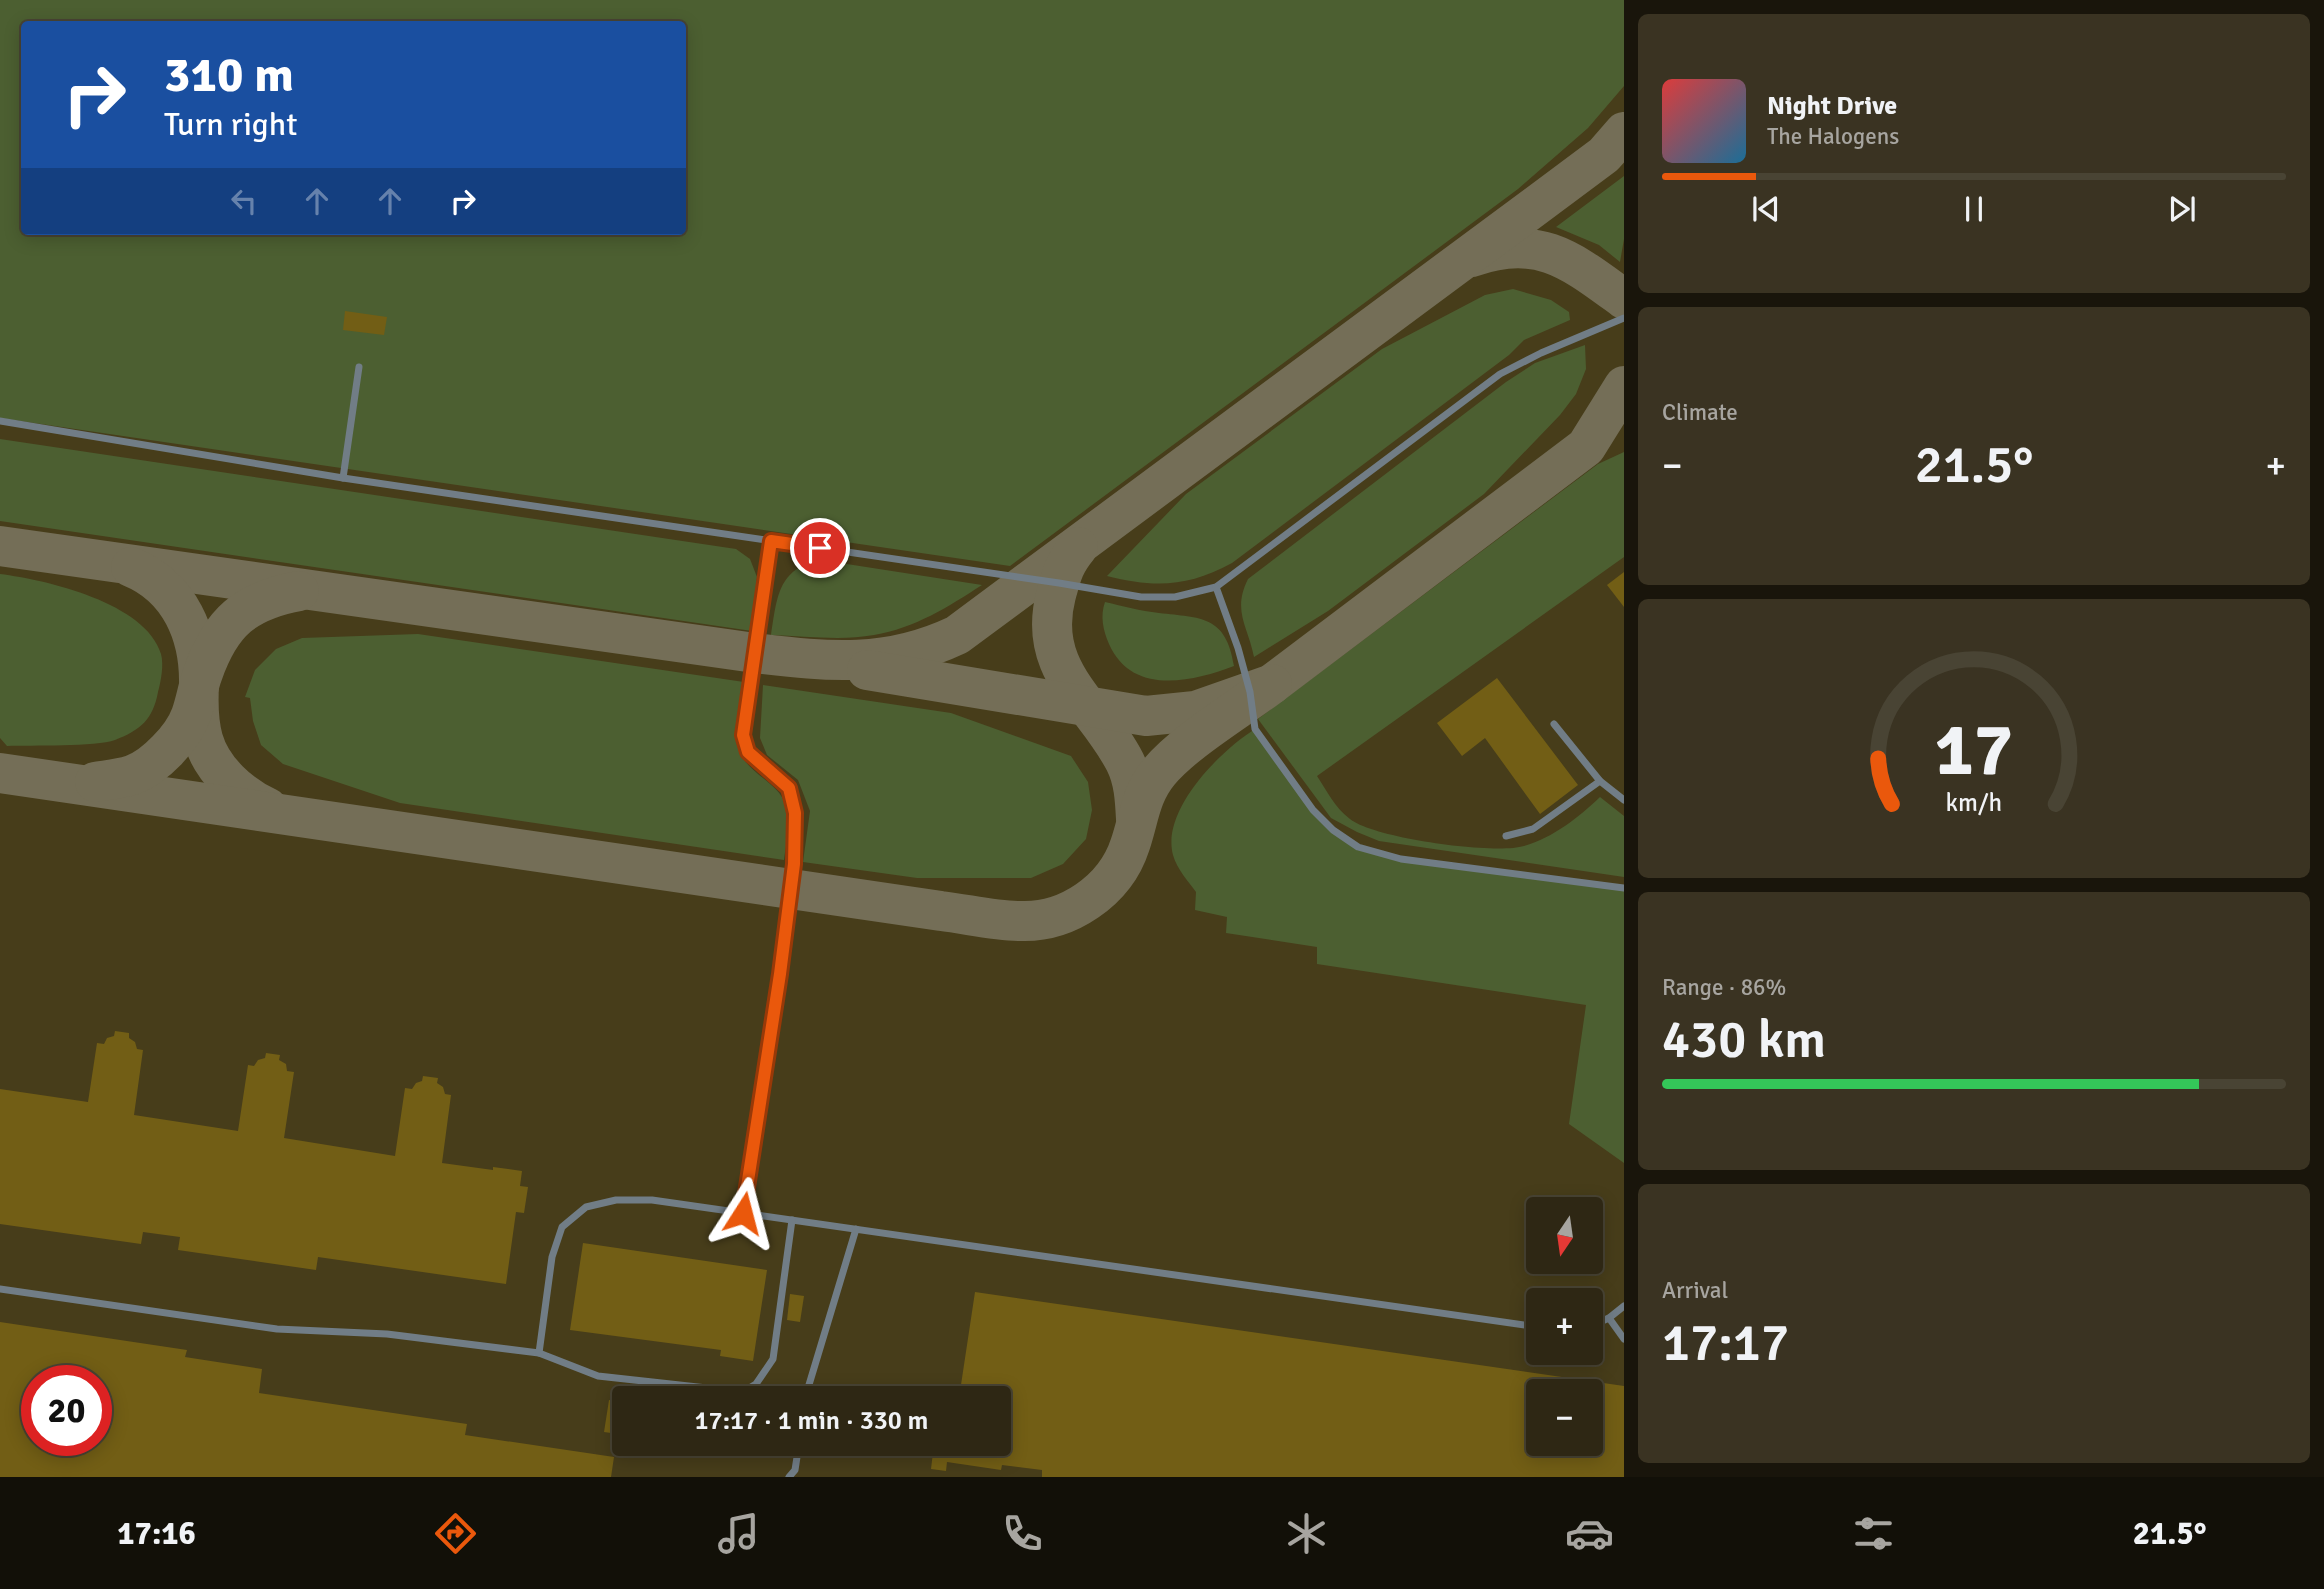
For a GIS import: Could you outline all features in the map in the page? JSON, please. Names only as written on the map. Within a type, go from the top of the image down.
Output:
[{"type":"lane","points":[[0,421],[342,478],[1141,597],[1175,597],[1216,587],[1500,374],[1541,353],[1624,318]]},
{"type":"lane","points":[[342,478],[359,368]]},
{"type":"lane","points":[[743,1213],[794,864],[795,813],[789,788],[748,752],[743,735],[771,541]]},
{"type":"lane","points":[[1216,587],[1238,648],[1250,692],[1255,729],[1313,810],[1333,830],[1358,847],[1401,859],[1624,888]]},
{"type":"lane","points":[[1554,724],[1600,782],[1624,800]]},
{"type":"lane","points":[[1506,836],[1533,829],[1600,782]]},
{"type":"lane","points":[[539,1353],[552,1257],[562,1227],[586,1207],[617,1200],[652,1200],[1526,1325]]},
{"type":"lane","points":[[0,1289],[277,1329],[387,1334],[539,1353],[598,1376],[743,1392],[756,1384],[773,1359],[792,1220]]},
{"type":"lane","points":[[810,1386],[856,1229]]},
{"type":"lane","points":[[1603,1321],[1624,1306]]},
{"type":"lane","points":[[1609,1318],[1624,1339]]},
{"type":"lane","points":[[789,1477],[795,1470],[797,1456]]},
{"type":"shaded area","points":[[0,0],[1624,0],[1624,1477],[0,1477]]},
{"type":"green space","points":[[0,0],[1624,0],[1624,86],[1588,128],[1518,189],[1010,566],[0,418]]},
{"type":"green space","points":[[1624,176],[1624,239],[1620,262],[1599,245],[1556,227]]},
{"type":"green space","points":[[1513,289],[1551,300],[1569,312],[1570,320],[1524,340],[1509,355],[1232,563],[1201,577],[1171,583],[1141,582],[1107,576],[1186,494],[1382,349],[1485,295]]},
{"type":"green space","points":[[1585,345],[1586,369],[1576,394],[1560,415],[1484,494],[1328,611],[1254,657],[1241,610],[1243,590],[1248,579],[1506,382],[1535,363]]},
{"type":"green space","points":[[0,439],[736,549],[750,559],[757,577],[752,631],[0,521]]},
{"type":"green space","points":[[1624,452],[1624,557],[1317,776],[1340,810],[1363,826],[1434,843],[1487,848],[1524,846],[1545,838],[1565,826],[1600,797],[1624,816],[1624,877],[1379,841],[1331,818],[1258,719],[1598,464]]},
{"type":"green space","points":[[821,560],[982,585],[931,616],[889,632],[849,638],[771,635],[778,598],[787,578],[806,564]]},
{"type":"green space","points":[[0,574],[43,582],[92,597],[136,621],[152,636],[161,654],[162,673],[153,709],[139,728],[106,742],[7,746],[0,738]]},
{"type":"green space","points":[[1105,602],[1209,622],[1225,637],[1234,666],[1182,680],[1148,678],[1132,672],[1119,661],[1107,639],[1102,618]]},
{"type":"green space","points":[[418,634],[744,682],[737,723],[738,747],[747,764],[777,790],[786,806],[789,826],[784,860],[400,803],[283,764],[261,745],[253,721],[250,698],[245,697],[255,670],[276,649],[302,638]]},
{"type":"green space","points":[[763,685],[951,713],[1071,756],[1088,782],[1092,810],[1086,839],[1063,864],[1031,878],[917,878],[803,862],[810,811],[798,780],[767,755],[760,738]]},
{"type":"green space","points":[[1255,729],[1313,810],[1358,847],[1401,859],[1624,888],[1624,1163],[1569,1124],[1586,1005],[1317,964],[1317,947],[1226,933],[1227,917],[1195,910],[1196,892],[1173,855],[1172,838],[1176,819],[1196,783],[1226,752]]},
{"type":"building","points":[[345,311],[387,317],[384,335],[343,330]]},
{"type":"building","points":[[1624,572],[1624,607],[1607,585]]},
{"type":"building","points":[[1497,678],[1578,785],[1540,814],[1485,738],[1462,756],[1437,723]]},
{"type":"building","points":[[115,1031],[129,1033],[129,1038],[135,1042],[137,1049],[143,1050],[134,1115],[238,1131],[248,1065],[254,1066],[258,1060],[265,1058],[266,1053],[280,1055],[279,1060],[286,1064],[287,1071],[294,1072],[284,1138],[395,1156],[405,1088],[412,1089],[416,1083],[422,1081],[423,1076],[438,1078],[437,1083],[443,1087],[445,1094],[451,1095],[442,1163],[522,1171],[520,1186],[528,1187],[524,1213],[516,1212],[506,1284],[318,1257],[316,1270],[178,1250],[180,1237],[143,1232],[141,1244],[0,1224],[0,1089],[88,1102],[97,1043],[104,1044],[107,1038],[114,1036]]},
{"type":"building","points":[[583,1243],[767,1270],[753,1361],[720,1356],[721,1350],[570,1330]]},
{"type":"building","points":[[975,1292],[1576,1379],[1526,1379],[1526,1456],[1603,1456],[1603,1383],[1624,1386],[1624,1477],[1042,1477],[1042,1470],[1002,1465],[1001,1470],[947,1462],[946,1471],[931,1469],[933,1456],[1011,1456],[1011,1386],[961,1386]]},
{"type":"building","points":[[790,1294],[804,1296],[800,1322],[787,1320]]},
{"type":"building","points":[[0,1322],[187,1350],[185,1357],[262,1369],[259,1393],[467,1424],[465,1435],[614,1457],[611,1477],[0,1477]]},
{"type":"building","points":[[609,1400],[612,1401],[612,1433],[604,1432]]},
{"type":"taxiway","points":[[0,546],[755,653],[833,660],[882,658],[906,653],[957,635],[1604,155],[1624,132]]},
{"type":"taxiway","points":[[1472,257],[1496,250],[1536,250],[1571,263],[1624,299]]},
{"type":"taxiway","points":[[867,670],[1146,716],[1195,711],[1272,684],[1586,447],[1624,386]]},
{"type":"taxiway","points":[[1078,547],[1064,569],[1056,595],[1052,622],[1054,645],[1061,666],[1072,685],[1125,762],[1132,783],[1136,819]]},
{"type":"taxiway","points":[[131,567],[162,587],[184,615],[191,631],[198,666],[200,726],[213,761],[238,789],[268,808]]},
{"type":"taxiway","points":[[95,782],[132,775],[159,758],[175,742],[187,724],[210,655],[227,627],[250,608],[280,595],[299,591]]},
{"type":"taxiway","points":[[0,773],[990,919],[1038,920],[1072,910],[1101,890],[1123,862],[1144,798],[1159,772],[1197,737],[1272,684]]},
{"type":"route","points":[[743,1213],[780,974],[794,864],[795,813],[789,788],[748,752],[743,735],[771,541],[820,548]]}]
